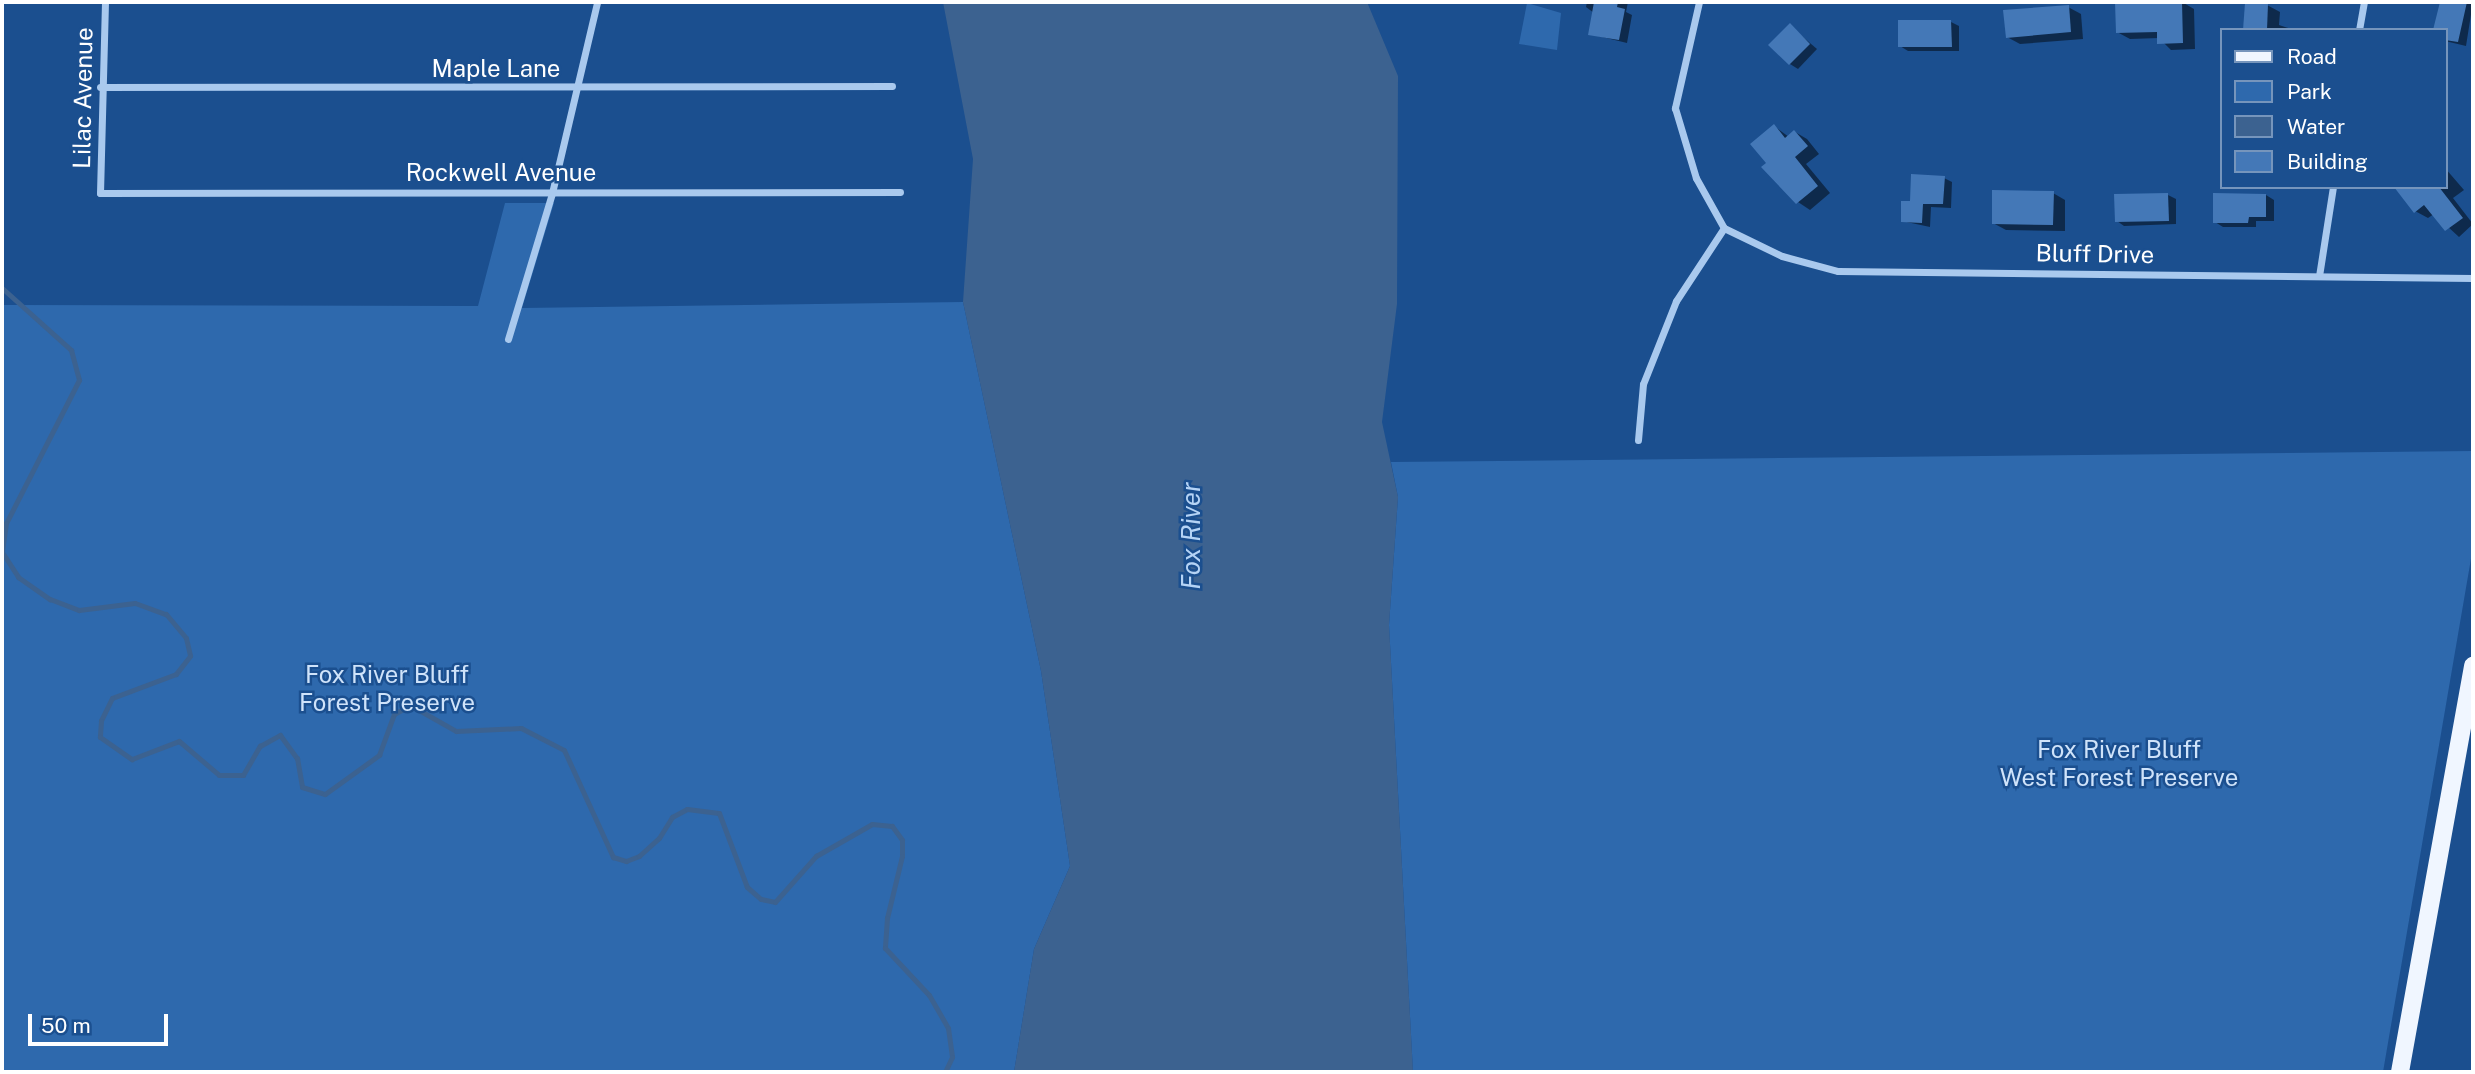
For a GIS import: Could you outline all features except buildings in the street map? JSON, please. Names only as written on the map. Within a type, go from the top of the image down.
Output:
[{"type":"main road","points":[[2400,1072],[2473,666]]},
{"type":"street","name":"Lilac Avenue","points":[[102,193],[100,87],[104,2]]},
{"type":"street","points":[[508,339],[552,192],[597,2]]},
{"type":"street","points":[[1638,440],[1643,384],[1676,301],[1724,228],[1696,178],[1675,108],[1699,2]]},
{"type":"street","points":[[2359,28],[2364,2]]},
{"type":"street","name":"Maple Lane","points":[[100,87],[892,86]]},
{"type":"street","points":[[2319,276],[2333,189]]},
{"type":"street","name":"Rockwell Avenue","points":[[102,193],[900,192]]},
{"type":"street","name":"Bluff Drive","points":[[1724,228],[1782,256],[1838,271],[2473,278]]},
{"type":"green space","points":[[1527,3],[1561,13],[1557,50],[1519,44]]},
{"type":"green space","name":"Fox River Bluff Forest Preserve","points":[[505,203],[554,203],[522,308],[963,302],[1041,671],[1070,866],[1034,949],[1014,1072],[2,1072],[2,305],[478,306]]},
{"type":"green space","name":"Fox River Bluff West Forest Preserve","points":[[2473,451],[2473,547],[2383,1072],[1413,1072],[1389,625],[1398,497],[1391,462]]},
{"type":"water","name":"Fox River","points":[[943,2],[1367,2],[1398,76],[1397,304],[1382,422],[1398,497],[1389,625],[1413,1072],[1014,1072],[1034,949],[1070,866],[1041,671],[963,302],[973,159]]},
{"type":"waterway","points":[[2,288],[71,350],[79,380],[6,523],[2,552],[18,577],[50,599],[79,610],[135,603],[166,614],[186,638],[190,656],[176,674],[112,698],[101,721],[100,737],[132,759],[179,741],[219,775],[243,775],[260,746],[280,735],[297,758],[302,787],[325,794],[379,755],[394,714],[410,705],[456,731],[521,728],[564,750],[613,857],[626,861],[639,856],[659,838],[672,817],[687,809],[719,813],[747,887],[761,899],[775,902],[816,856],[872,824],[892,826],[902,840],[902,856],[887,918],[885,948],[929,995],[948,1028],[952,1057],[945,1072]]}]
